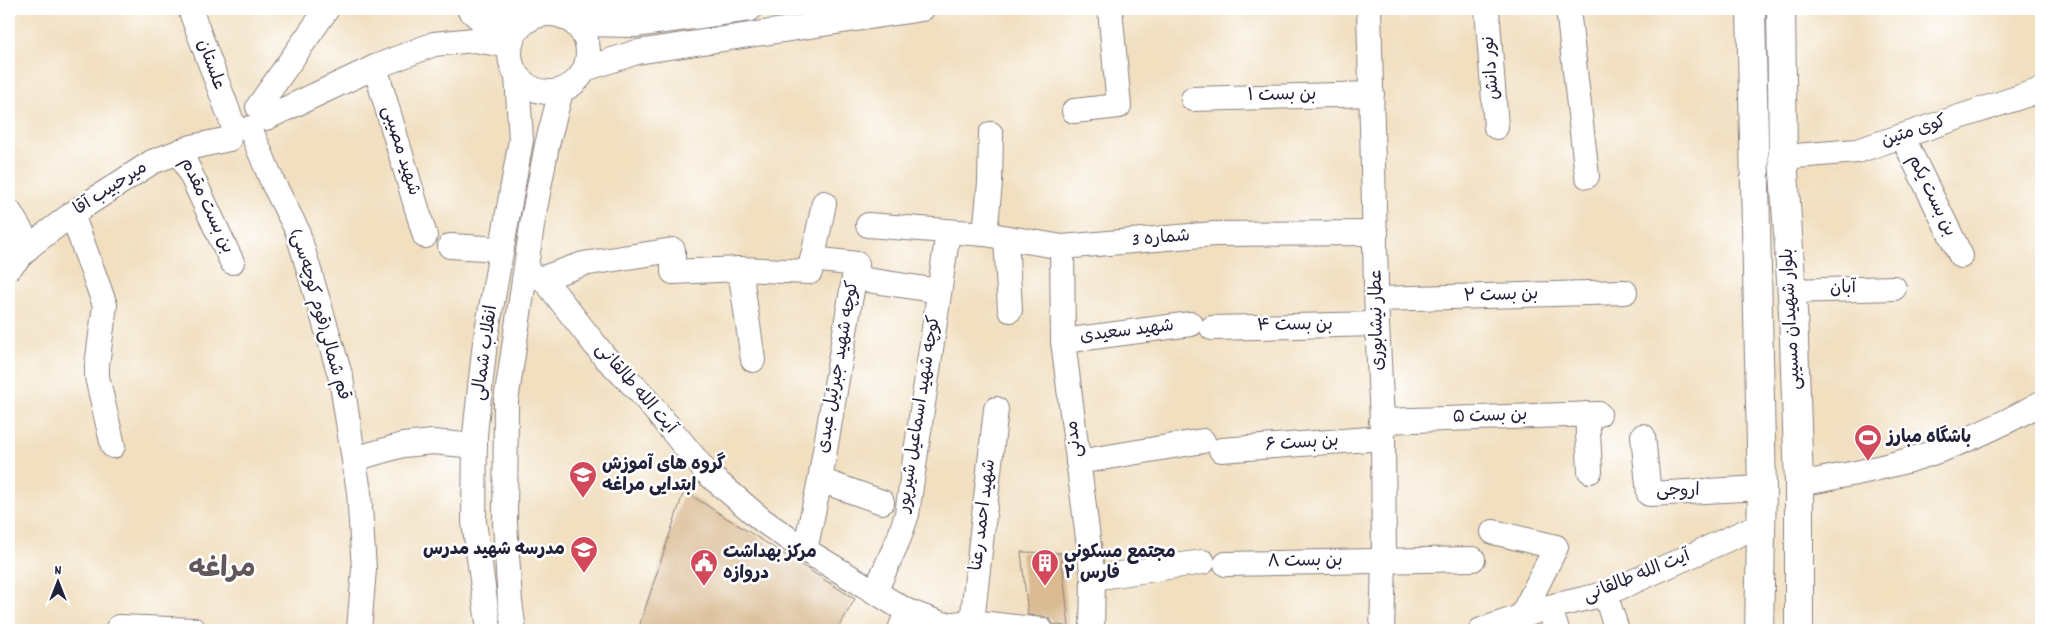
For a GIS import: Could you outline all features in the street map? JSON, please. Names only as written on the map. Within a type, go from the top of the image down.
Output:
[{"type":"main road","name":"بلوار شهیدان مسیبی","points":[[1750,9],[1762,488],[1759,630]]},
{"type":"main road","name":"بلوار شهیدان مسیبی","points":[[1781,9],[1783,156],[1799,484],[1799,630]]},
{"type":"street","name":"علستان","points":[[190,9],[242,124]]},
{"type":"street","points":[[242,124],[328,9]]},
{"type":"street","points":[[469,9],[514,37]]},
{"type":"street","points":[[498,9],[514,37]]},
{"type":"street","points":[[575,24],[635,25],[750,9]]},
{"type":"street","points":[[585,69],[637,52],[922,9]]},
{"type":"street","points":[[1074,111],[1119,106],[1110,9]]},
{"type":"street","name":"عطار نیشابوری","points":[[1369,9],[1378,299],[1377,324],[1382,429],[1384,560],[1382,630]]},
{"type":"street","name":"نور دانش","points":[[1487,9],[1496,127]]},
{"type":"street","points":[[1568,9],[1587,176]]},
{"type":"street","points":[[545,11],[566,18],[575,24],[583,34],[588,45],[585,69],[575,82],[561,91],[549,93],[536,91],[526,85],[517,76],[510,62],[514,37],[535,16],[545,11]]},
{"type":"street","name":"میرحبیب آقا","points":[[9,268],[30,246],[72,214],[152,162],[375,67],[434,44],[514,37]]},
{"type":"street","name":"شهید مصیبی","points":[[375,67],[426,236]]},
{"type":"street","name":"انقلاب شمالی","points":[[488,630],[474,522],[475,446],[485,342],[521,140],[517,76]]},
{"type":"street","name":"کوی متین","points":[[1783,156],[1857,151],[2041,90]]},
{"type":"street","name":"انقلاب شمالی","points":[[514,630],[510,602],[505,523],[506,401],[517,319],[534,277],[533,219],[547,145],[561,91]]},
{"type":"street","name":"بن بست ۱","points":[[1193,99],[1372,94]]},
{"type":"street","name":"قم شمالی(قوم کوچه‌سی)","points":[[242,124],[297,230],[341,378],[359,492],[364,569],[359,630]]},
{"type":"street","points":[[991,134],[990,182],[996,236],[1010,310]]},
{"type":"street","name":"بن بست یکم","points":[[1902,136],[1961,256]]},
{"type":"street","name":"بن بست مقدم","points":[[186,148],[232,262]]},
{"type":"street","points":[[534,277],[583,264],[673,250],[673,272],[740,270],[810,272],[824,203]]},
{"type":"street","points":[[9,211],[30,246]]},
{"type":"street","points":[[72,214],[105,305],[97,377],[113,446]]},
{"type":"street","name":"شماره 3","points":[[868,225],[996,236],[1062,248],[1214,234],[1376,233]]},
{"type":"street","name":"کوچه شهید اسماعیل شیرپور","points":[[875,592],[899,538],[907,514],[948,232]]},
{"type":"street","points":[[450,246],[502,249]]},
{"type":"street","name":"مدنی","points":[[1062,248],[1063,341],[1093,578],[1092,630]]},
{"type":"street","name":"کوچه شهید جبرئیل عبدی","points":[[805,550],[820,480],[854,278],[858,264],[812,259]]},
{"type":"street","points":[[740,270],[752,360]]},
{"type":"street","name":"آیت الله طالقانی","points":[[534,277],[604,356],[640,392],[707,473],[762,520],[805,550],[875,592],[903,621],[945,627],[972,622],[1041,630]]},
{"type":"street","points":[[854,278],[939,291]]},
{"type":"street","name":"آبان","points":[[1791,291],[1894,288]]},
{"type":"street","name":"بن بست ۲","points":[[1378,299],[1625,292]]},
{"type":"street","name":"بن بست ۴","points":[[1202,326],[1377,324]]},
{"type":"street","name":"شهید سعیدی","points":[[1063,341],[1202,326]]},
{"type":"street","points":[[1799,484],[1856,473],[1926,455],[2007,422],[2041,403]]},
{"type":"street","name":"شهید احمد رعنا","points":[[972,622],[996,409]]},
{"type":"street","name":"بن بست ۵","points":[[1382,429],[1593,414],[1590,471]]},
{"type":"street","name":"بن بست ۶","points":[[1078,462],[1212,445],[1382,429]]},
{"type":"street","name":"اروجی","points":[[1643,436],[1649,494],[1762,488]]},
{"type":"street","points":[[354,459],[403,445],[432,442],[475,446]]},
{"type":"street","points":[[820,480],[882,502]]},
{"type":"street","name":"آیت الله طالقانی","points":[[1502,625],[1549,607],[1605,594],[1762,524]]},
{"type":"street","points":[[1493,532],[1556,547],[1502,625]]},
{"type":"street","name":"بن بست ۸","points":[[1093,578],[1214,563],[1473,559]]},
{"type":"street","points":[[1605,594],[1616,630]]},
{"type":"street","points":[[1549,607],[1558,630]]},
{"type":"street","points":[[117,630],[119,627],[194,630]]},
{"type":"building","name":"مرکز بهداشت دروازه","points":[[684,491],[855,599],[837,630],[638,630]]},
{"type":"building","name":"مجتمع مسکونی فارس ۲","points":[[1021,552],[1061,553],[1069,627],[1053,624],[1050,619],[1043,616],[1028,615]]},
{"type":"place","name":"باشگاه مبارز","points":[[1868,462]]},
{"type":"place","name":"گروه های آموزش ابتدایی مراغه","points":[[583,499]]},
{"type":"place","name":"مدرسه شهید مدرس","points":[[584,574]]},
{"type":"place","name":"مرکز بهداشت دروازه","points":[[704,587]]},
{"type":"place","name":"مجتمع مسکونی فارس ۲","points":[[1045,587]]},
{"type":"district","name":"مراغه","points":[[222,571]]}]
